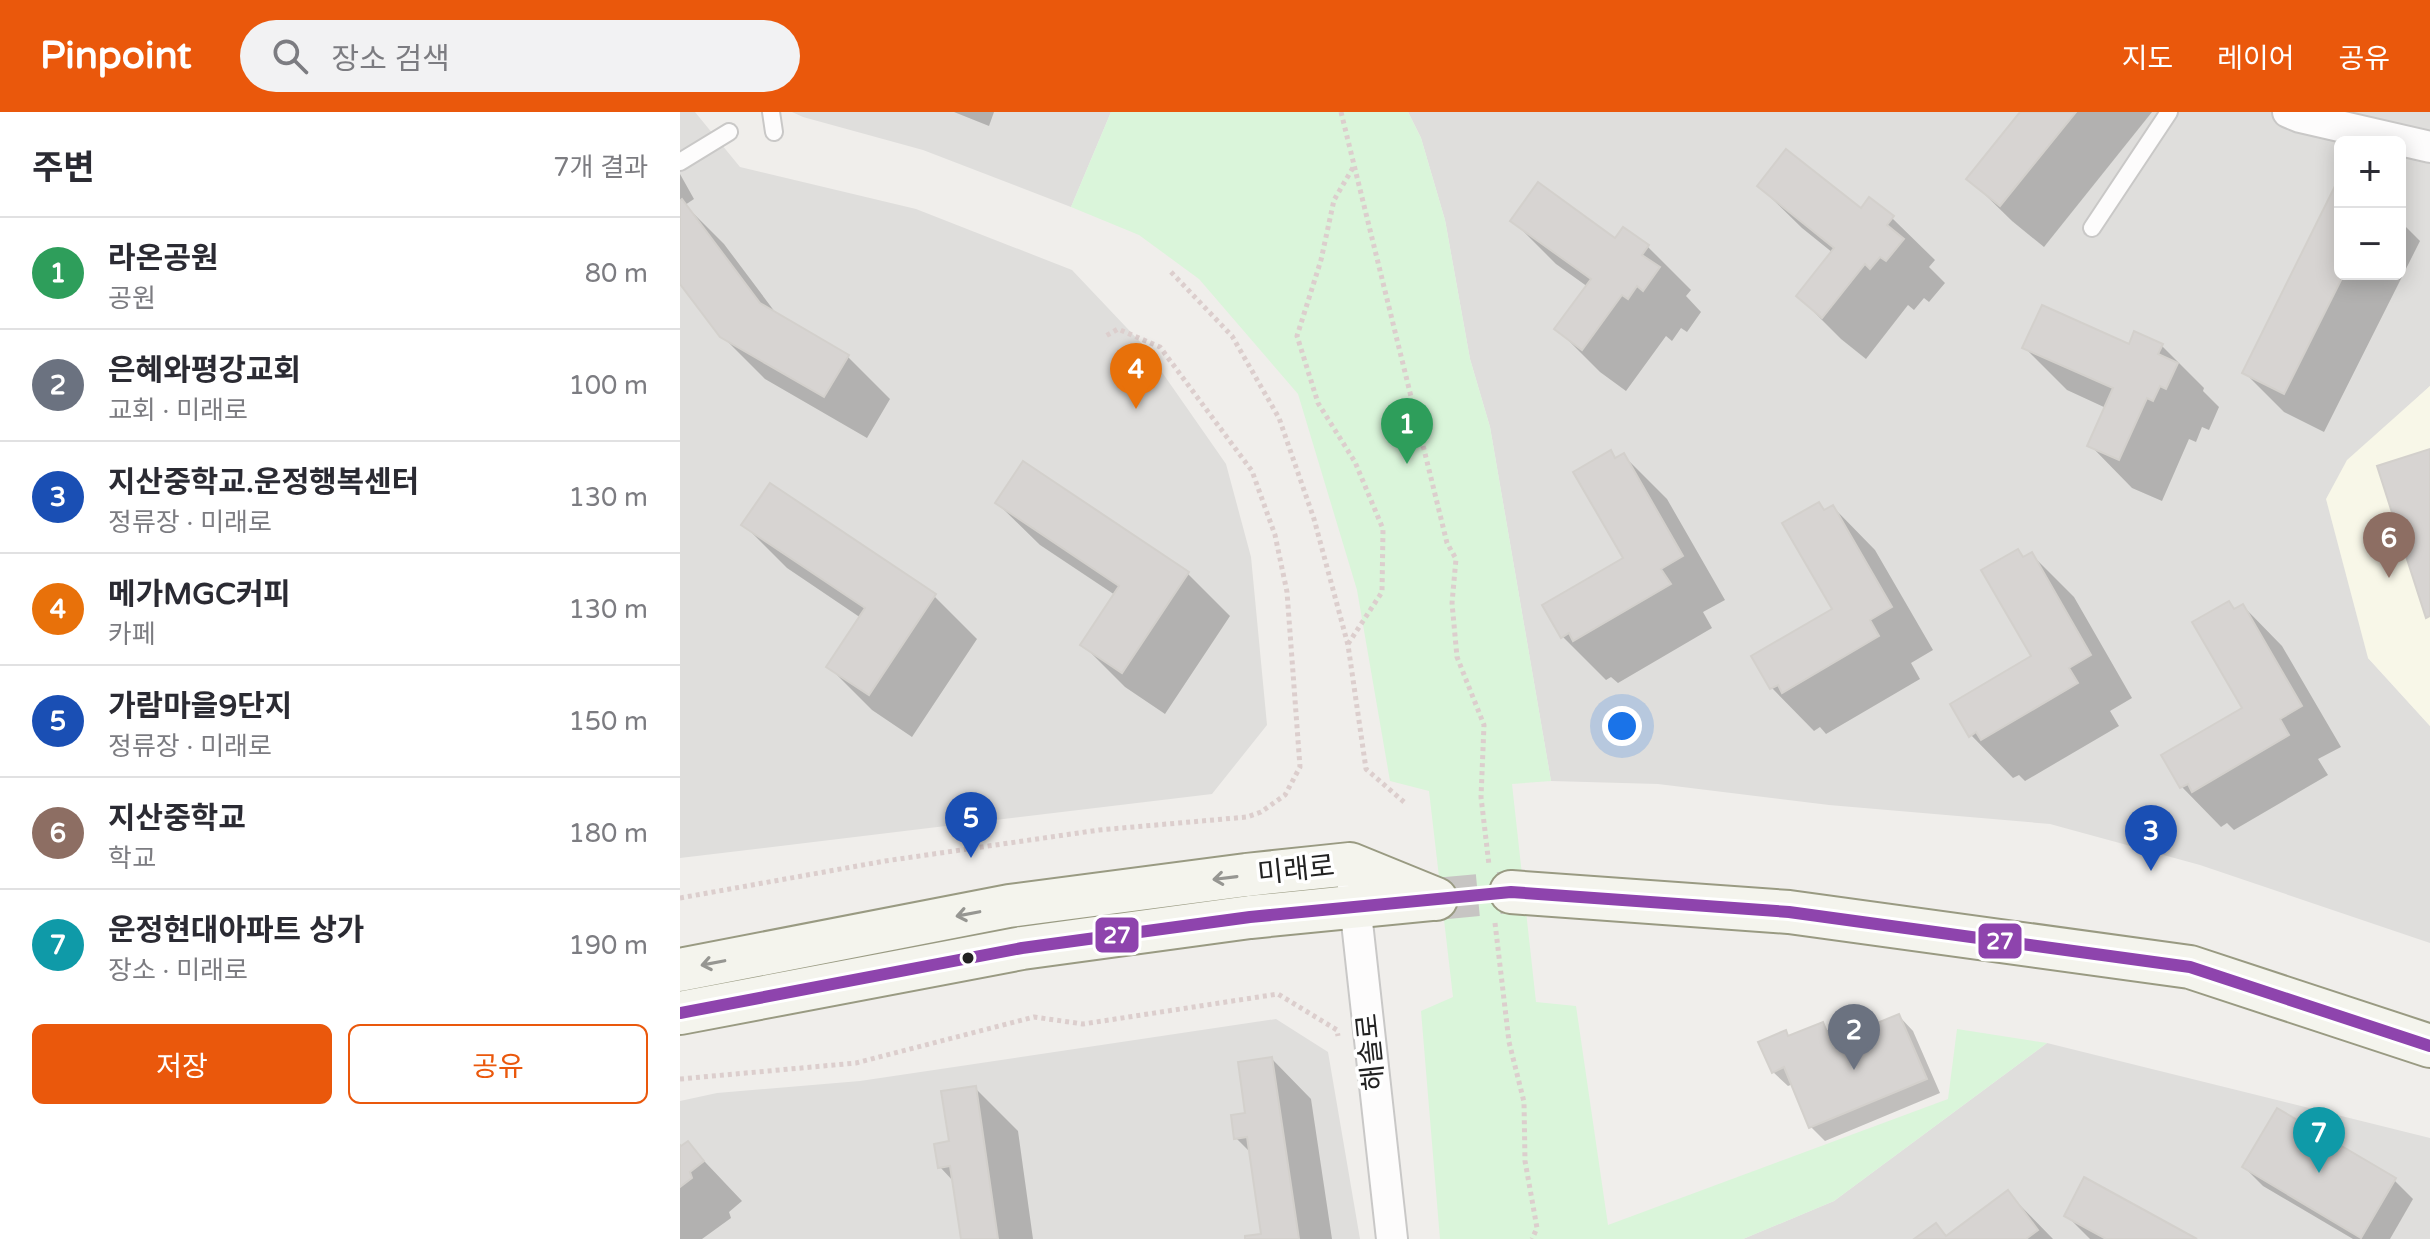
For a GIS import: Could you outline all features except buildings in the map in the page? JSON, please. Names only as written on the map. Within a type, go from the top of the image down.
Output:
[{"type":"main road","name":"미래로","points":[[680,970],[1009,906],[1350,864],[1436,899],[1250,917],[1022,948],[680,1013]]},
{"type":"main road","points":[[1499,895],[1789,912],[2190,967],[2430,1046]]},
{"type":"street","points":[[2288,112],[2430,147]]},
{"type":"street","name":"해솔로","points":[[1350,864],[1392,1239]]},
{"type":"lane","points":[[771,112],[774,132]]},
{"type":"lane","points":[[2092,228],[2169,112]]},
{"type":"lane","points":[[680,162],[729,132]]},
{"type":"path","points":[[1341,112],[1447,543],[1456,559],[1452,603],[1457,657],[1484,725],[1481,797],[1499,895],[1509,1042],[1524,1102],[1525,1161],[1537,1228],[1532,1239]]},
{"type":"path","points":[[1348,645],[1382,592],[1383,529],[1355,462],[1318,403],[1297,336],[1321,260],[1334,200],[1354,166]]},
{"type":"path","points":[[1171,272],[1232,336],[1279,418],[1314,519],[1348,645],[1366,769],[1404,802]]},
{"type":"path","points":[[680,898],[885,861],[1099,830],[1247,817],[1261,812],[1285,795],[1300,767],[1287,592],[1275,535],[1252,471],[1160,347],[1118,329],[1104,337]]},
{"type":"path","points":[[680,1079],[856,1063],[1034,1017],[1083,1024],[1278,994],[1337,1030],[1339,1045]]},
{"type":"shaded area","points":[[680,112],[695,112],[740,167],[916,209],[1072,270],[1143,345],[1226,464],[1251,557],[1267,725],[1212,794],[680,858]]},
{"type":"shaded area","points":[[792,112],[1111,112],[1071,207],[923,150]]},
{"type":"shaded area","points":[[1408,112],[2430,112],[2430,386],[2406,408],[2368,658],[2430,726],[2430,943],[2200,865],[2050,824],[1829,805],[1658,784],[1551,781],[1490,427],[1470,359],[1445,220],[1421,138]]},
{"type":"shaded area","points":[[2430,386],[2430,726],[2368,658],[2326,499],[2347,460]]},
{"type":"shaded area","points":[[1276,1019],[1328,1052],[1360,1239],[680,1239],[680,1101],[717,1093],[860,1081]]},
{"type":"shaded area","points":[[2047,1043],[2430,1138],[2430,1239],[1743,1239],[1834,1201]]},
{"type":"green space","points":[[1111,112],[1408,112],[1421,138],[1445,220],[1470,359],[1490,427],[1551,781],[1512,784],[1536,1002],[1576,1006],[1608,1225],[1948,1099],[1957,1029],[2047,1043],[1834,1201],[1743,1239],[1440,1239],[1421,1011],[1453,997],[1429,791],[1390,781],[1357,590],[1298,394],[1199,279],[1139,235],[1071,207]]},
{"type":"tunnel","points":[[1436,899],[1511,892]]},
{"type":"transit line","name":"27","points":[[680,1013],[1022,948],[1250,917],[1511,892],[1789,912],[2190,967],[2430,1046]]},
{"type":"place","name":"메가MGC커피","points":[[1136,409]]},
{"type":"place","name":"라온공원","points":[[1407,464]]},
{"type":"place","name":"지산중학교","points":[[2389,578]]},
{"type":"place","name":"가람마을9단지","points":[[971,858]]},
{"type":"place","name":"지산중학교.운정행복센터","points":[[2151,871]]},
{"type":"place","name":"은혜와평강교회","points":[[1854,1070]]},
{"type":"place","name":"운정현대아파트 상가","points":[[2319,1173]]}]
